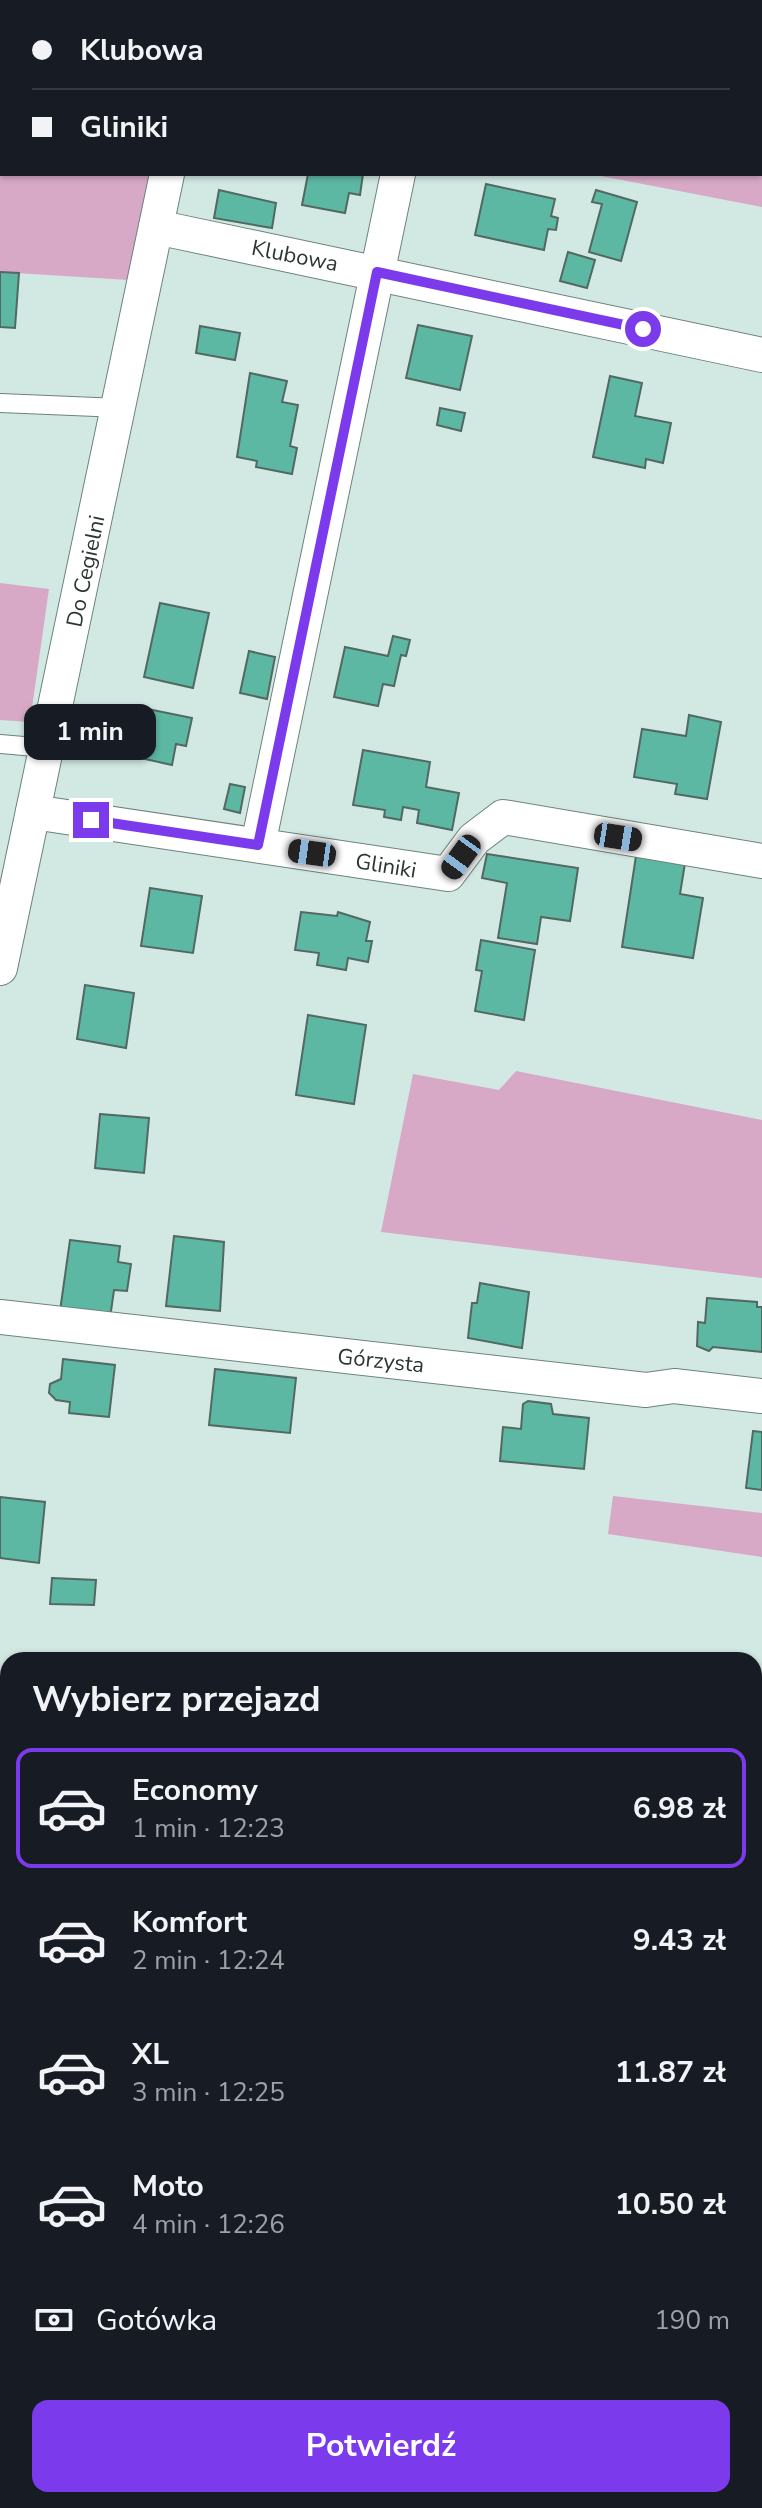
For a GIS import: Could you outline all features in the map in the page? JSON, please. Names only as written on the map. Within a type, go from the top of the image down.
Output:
[{"type":"street","name":"Do Cegielni","points":[[0,968],[167,176]]},
{"type":"street","points":[[258,845],[398,176]]},
{"type":"street","name":"Klubowa","points":[[156,227],[762,355]]},
{"type":"street","name":"Gliniki","points":[[33,812],[448,874],[474,839],[503,817],[762,861]]},
{"type":"street","name":"Górzysta","points":[[0,1317],[646,1390],[674,1386],[762,1396]]},
{"type":"lane","points":[[0,403],[120,408]]},
{"type":"lane","points":[[0,744],[47,748]]},
{"type":"shaded area","points":[[0,176],[152,176],[128,280],[0,272]]},
{"type":"shaded area","points":[[601,176],[762,176],[762,207]]},
{"type":"shaded area","points":[[0,583],[49,589],[30,722],[0,720]]},
{"type":"shaded area","points":[[516,1071],[762,1120],[762,1278],[381,1232],[413,1074],[499,1090]]},
{"type":"shaded area","points":[[613,1496],[762,1513],[762,1557],[608,1534]]},
{"type":"building","points":[[308,176],[363,176],[360,195],[349,193],[345,213],[302,205]]},
{"type":"building","points":[[486,184],[555,199],[551,216],[558,218],[556,230],[548,229],[544,250],[475,235]]},
{"type":"building","points":[[219,190],[276,203],[272,228],[214,218]]},
{"type":"building","points":[[596,190],[637,202],[621,261],[589,252],[602,204],[592,202]]},
{"type":"building","points":[[568,252],[595,260],[587,288],[560,281]]},
{"type":"building","points":[[0,272],[19,273],[15,328],[0,327]]},
{"type":"building","points":[[418,325],[472,336],[460,390],[406,378]]},
{"type":"building","points":[[200,326],[240,333],[235,360],[196,353]]},
{"type":"building","points":[[250,373],[287,381],[282,402],[298,405],[290,446],[297,448],[292,474],[256,467],[257,461],[237,457]]},
{"type":"building","points":[[610,376],[642,383],[635,416],[671,423],[663,463],[646,459],[645,468],[593,457]]},
{"type":"building","points":[[440,408],[465,413],[461,431],[437,425]]},
{"type":"building","points":[[160,603],[209,613],[193,688],[144,677]]},
{"type":"building","points":[[393,636],[410,640],[406,656],[401,655],[394,686],[383,684],[378,706],[334,697],[345,647],[388,656]]},
{"type":"building","points":[[249,651],[275,657],[267,699],[240,693]]},
{"type":"building","points":[[138,707],[192,718],[186,746],[176,744],[172,765],[127,755]]},
{"type":"building","points":[[689,715],[721,722],[707,799],[675,794],[677,784],[634,777],[642,729],[686,736]]},
{"type":"building","points":[[363,750],[430,762],[426,787],[459,793],[452,830],[417,823],[419,810],[403,807],[401,820],[384,817],[385,810],[353,805]]},
{"type":"building","points":[[230,784],[245,787],[240,813],[224,809]]},
{"type":"building","points":[[487,854],[578,868],[570,921],[541,917],[537,944],[498,938],[507,883],[482,878]]},
{"type":"building","points":[[636,856],[685,863],[680,894],[703,898],[693,958],[622,947]]},
{"type":"building","points":[[150,888],[202,896],[193,953],[141,946]]},
{"type":"building","points":[[301,912],[337,916],[338,912],[370,922],[366,941],[372,941],[368,962],[348,958],[346,970],[317,965],[319,953],[295,950]]},
{"type":"building","points":[[481,940],[535,950],[524,1020],[475,1011],[482,971],[476,970]]},
{"type":"building","points":[[85,985],[134,993],[126,1048],[77,1039]]},
{"type":"building","points":[[308,1015],[366,1025],[354,1104],[296,1095]]},
{"type":"building","points":[[100,1114],[149,1118],[144,1173],[95,1168]]},
{"type":"building","points":[[174,1236],[224,1242],[220,1311],[166,1306]]},
{"type":"building","points":[[70,1240],[120,1246],[118,1262],[131,1264],[127,1291],[114,1290],[110,1318],[60,1311]]},
{"type":"building","points":[[480,1283],[529,1292],[522,1348],[468,1338],[472,1303],[477,1303]]},
{"type":"building","points":[[707,1298],[757,1302],[757,1307],[762,1307],[762,1352],[713,1347],[709,1351],[697,1346],[698,1322],[705,1323]]},
{"type":"building","points":[[63,1359],[115,1365],[109,1417],[69,1413],[70,1402],[56,1400],[49,1393],[50,1384],[61,1379]]},
{"type":"building","points":[[215,1369],[296,1378],[290,1433],[209,1425]]},
{"type":"building","points":[[528,1401],[551,1404],[553,1414],[589,1418],[584,1469],[500,1461],[503,1427],[521,1429],[523,1404]]},
{"type":"building","points":[[753,1431],[762,1432],[762,1490],[746,1488]]},
{"type":"building","points":[[0,1497],[45,1502],[39,1563],[0,1558]]},
{"type":"building","points":[[52,1578],[96,1580],[94,1605],[50,1604]]},
{"type":"route","points":[[91,820],[258,845],[377,272],[643,329]]}]
